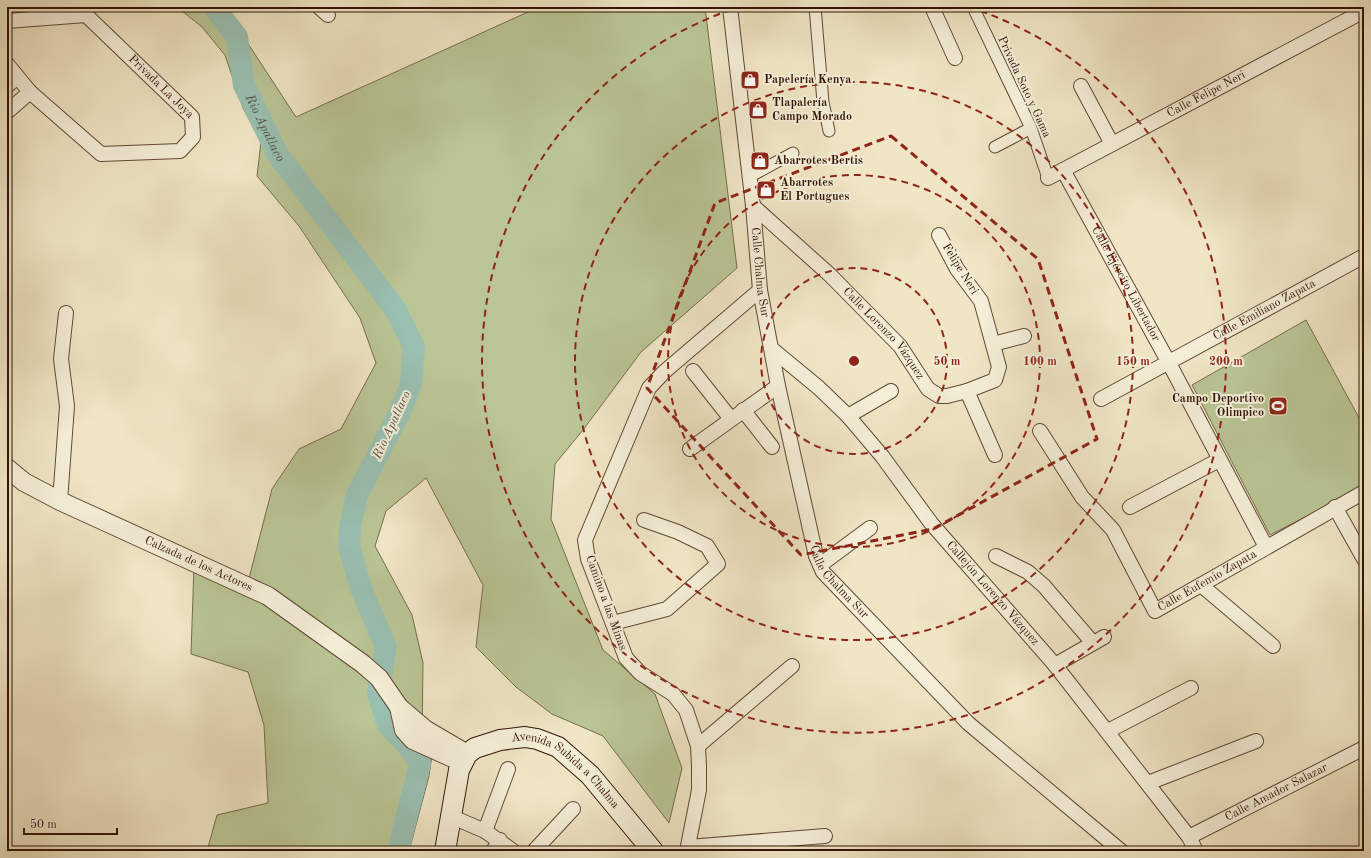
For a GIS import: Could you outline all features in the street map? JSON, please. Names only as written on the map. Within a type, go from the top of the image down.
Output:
[{"type":"main road","name":"Avenida Subida a Chalma","points":[[464,758],[487,744],[514,738],[537,739],[558,747],[590,775],[653,851]]},
{"type":"main road","points":[[445,851],[450,816],[464,758]]},
{"type":"street","name":"Calle Chalma Sur","points":[[730,7],[753,206],[760,290],[773,350],[778,386],[816,556],[823,572],[968,723],[1121,851]]},
{"type":"street","points":[[815,7],[823,102],[829,132]]},
{"type":"street","points":[[932,7],[955,58]]},
{"type":"street","name":"Privada Soto y Gama","points":[[974,7],[1031,128],[1048,178]]},
{"type":"street","name":"Calle Felipe Neri","points":[[1048,178],[1364,11]]},
{"type":"street","name":"Privada La Joya","points":[[7,21],[86,15],[192,117],[193,136],[180,152],[101,154],[30,92],[12,82],[7,64]]},
{"type":"street","points":[[1081,86],[1112,144]]},
{"type":"street","points":[[7,112],[30,92]]},
{"type":"street","points":[[995,147],[1031,128]]},
{"type":"street","points":[[749,177],[793,153]]},
{"type":"street","name":"Calle Ejército Libertador","points":[[1063,170],[1169,363],[1266,547]]},
{"type":"street","name":"Calle Lorenzo Vázquez","points":[[753,206],[830,276],[900,346],[928,389],[939,396],[967,392],[996,380],[999,367],[993,344]]},
{"type":"street","name":"Felipe Neri","points":[[939,236],[957,269],[981,301],[993,344]]},
{"type":"street","name":"Calle Emiliano Zapata","points":[[1101,399],[1364,256]]},
{"type":"street","name":"Camino a las Minas","points":[[688,849],[699,790],[698,746],[686,710],[673,694],[640,673],[626,658],[588,559],[585,540],[649,388],[664,372],[760,290]]},
{"type":"street","points":[[60,501],[67,406],[61,359],[66,313]]},
{"type":"street","points":[[993,344],[1024,336]]},
{"type":"street","name":"Callejón Lorenzo Vázquez","points":[[773,350],[819,388],[848,416],[882,456],[930,523],[1055,665],[1108,731],[1189,837],[1196,851]]},
{"type":"street","points":[[693,371],[731,419]]},
{"type":"street","points":[[690,449],[778,386]]},
{"type":"street","points":[[848,416],[891,391]]},
{"type":"street","points":[[967,392],[995,455]]},
{"type":"street","points":[[743,410],[772,447]]},
{"type":"street","name":"Calle Eufemio Zapata","points":[[1040,431],[1082,497],[1113,530],[1155,611],[1364,492]]},
{"type":"street","points":[[1130,508],[1219,460]]},
{"type":"street","name":"Calzada de los Actores","points":[[7,468],[24,482],[60,501],[268,596],[363,664],[379,678],[399,707],[404,730],[412,740],[464,758]]},
{"type":"street","points":[[1335,508],[1364,559]]},
{"type":"street","points":[[613,623],[668,609],[718,564],[707,546],[678,532],[644,520]]},
{"type":"street","points":[[820,565],[870,528]]},
{"type":"street","points":[[996,556],[1022,568],[1033,576],[1099,640],[1055,665]]},
{"type":"street","points":[[1201,585],[1272,646]]},
{"type":"street","points":[[698,746],[792,666]]},
{"type":"street","points":[[1108,731],[1191,688]]},
{"type":"street","points":[[1148,783],[1256,741]]},
{"type":"street","name":"Calle Amador Salazar","points":[[1189,837],[1364,748]]},
{"type":"street","points":[[485,831],[508,769]]},
{"type":"street","points":[[534,851],[573,809]]},
{"type":"street","points":[[450,816],[485,831],[496,846],[513,851]]},
{"type":"street","points":[[688,849],[825,836]]},
{"type":"highlighted area","points":[[891,136],[1038,259],[1097,439],[933,529],[801,555],[647,388],[715,203]]},
{"type":"green space","points":[[177,7],[224,7],[296,117],[539,7],[705,7],[737,268],[641,352],[583,430],[555,464],[551,519],[603,650],[655,694],[682,768],[669,823],[603,736],[552,714],[516,687],[476,647],[483,585],[426,478],[386,511],[375,546],[412,615],[423,663],[422,739],[433,748],[429,776],[409,851],[207,851],[217,815],[268,803],[264,725],[248,672],[191,654],[194,565],[247,586],[272,489],[299,449],[341,429],[376,363],[360,318],[299,226],[257,176],[261,142],[243,108],[225,55],[202,27]]},
{"type":"green space","name":"Campo Deportivo Olimpico","points":[[1306,320],[1364,427],[1364,487],[1270,535],[1192,385]]},
{"type":"waterway","name":"Rio Apatlaco","points":[[214,7],[237,37],[244,85],[278,155],[396,310],[414,347],[411,384],[399,414],[357,495],[350,527],[349,547],[362,591],[386,647],[378,694],[388,725],[408,746],[420,764],[398,851]]},
{"type":"place","name":"Papelería Kenya","points":[[750,80]]},
{"type":"place","name":"Tlapalería Campo Morado","points":[[758,110]]},
{"type":"place","name":"Abarrotes Bertis","points":[[760,161]]},
{"type":"place","name":"Abarrotes El Portugues","points":[[766,190]]},
{"type":"place","name":"Campo Deportivo Olimpico","points":[[1278,406]]}]
